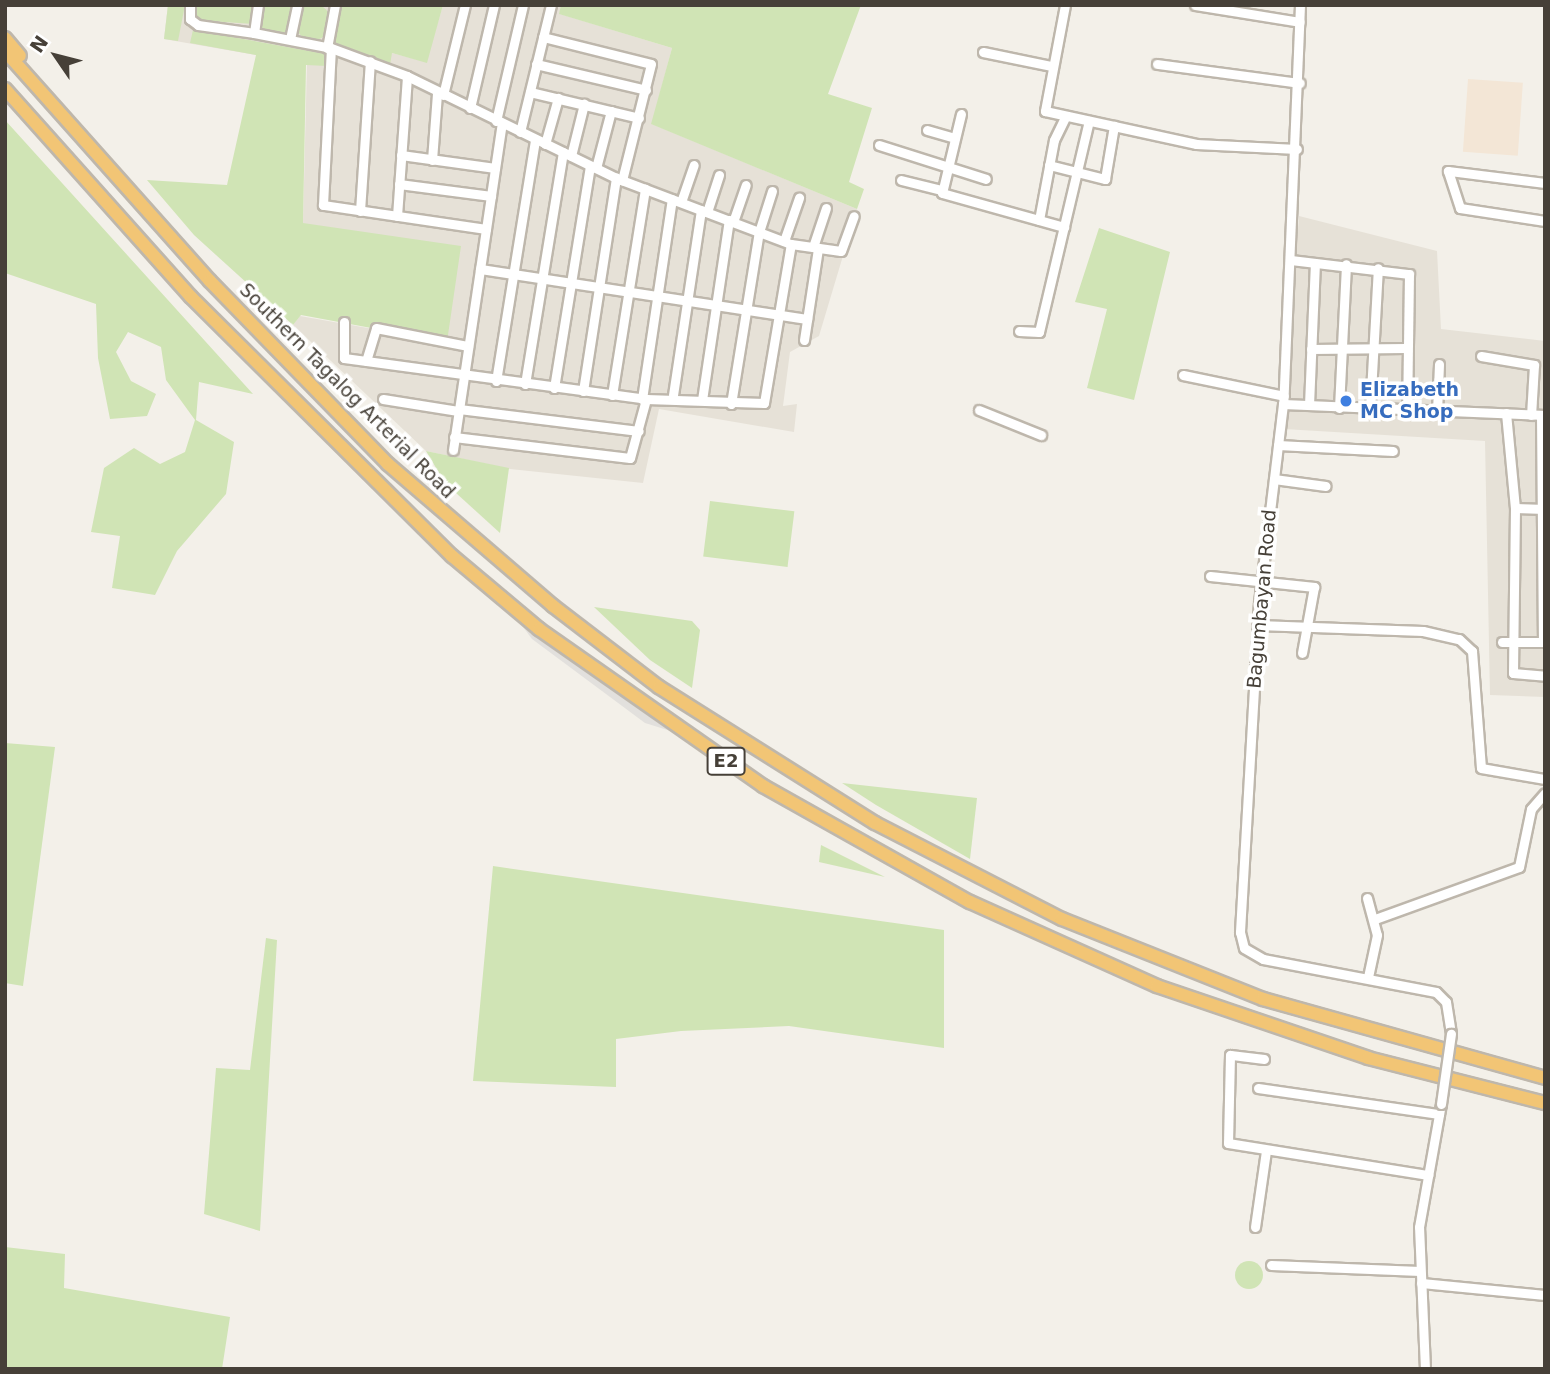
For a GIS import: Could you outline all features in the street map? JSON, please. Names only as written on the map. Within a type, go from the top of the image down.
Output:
[{"type":"highway","points":[[5,38],[108,165]]},
{"type":"highway","name":"Southern Tagalog Arterial Road","points":[[5,51],[294,369],[468,536],[659,687],[780,767],[978,878],[1171,964],[1375,1034],[1545,1078]]},
{"type":"highway","name":"E2","points":[[5,89],[278,387],[452,556],[539,629],[763,786],[970,902],[1157,986],[1367,1058],[1545,1102]]},
{"type":"highway","points":[[5,102],[69,161]]},
{"type":"street","points":[[190,5],[190,19],[198,25],[290,39],[370,61],[407,76],[619,179],[788,243],[841,251],[854,216]]},
{"type":"street","points":[[254,33],[258,5]]},
{"type":"street","points":[[290,39],[298,5]]},
{"type":"street","points":[[335,5],[329,48],[322,201],[360,211],[486,229]]},
{"type":"street","points":[[432,160],[440,94],[465,5]]},
{"type":"street","points":[[470,108],[494,5]]},
{"type":"street","points":[[453,450],[495,168],[499,122],[523,5]]},
{"type":"street","points":[[520,132],[551,5]]},
{"type":"street","points":[[1065,5],[1042,106],[1065,117],[1196,144],[1297,149]]},
{"type":"street","points":[[1195,5],[1300,22]]},
{"type":"street","name":"Bagumbayan Road","points":[[1300,5],[1300,83],[1284,400],[1258,625],[1244,948],[1263,958],[1436,992],[1446,1002],[1451,1034],[1428,1175],[1420,1271],[1425,1369]]},
{"type":"street","points":[[543,37],[649,62],[639,118],[619,179],[583,391]]},
{"type":"street","points":[[984,52],[1051,66]]},
{"type":"street","points":[[360,211],[370,61]]},
{"type":"street","points":[[536,64],[646,90]]},
{"type":"street","points":[[1157,64],[1300,83]]},
{"type":"street","points":[[397,216],[407,76]]},
{"type":"street","points":[[530,92],[639,118]]},
{"type":"street","points":[[545,144],[558,98]]},
{"type":"street","points":[[525,384],[542,279],[567,154],[583,104]]},
{"type":"street","points":[[554,388],[593,167],[611,111]]},
{"type":"street","points":[[941,190],[961,114]]},
{"type":"street","points":[[1039,220],[1049,165],[1065,117]]},
{"type":"street","points":[[1019,331],[1039,332],[1089,121]]},
{"type":"street","points":[[1049,165],[1105,179],[1114,126]]},
{"type":"street","points":[[927,130],[955,138]]},
{"type":"street","points":[[496,381],[535,139]]},
{"type":"street","points":[[879,145],[948,164],[986,179]]},
{"type":"street","points":[[401,155],[495,168]]},
{"type":"street","points":[[454,437],[630,458],[639,431],[658,296],[677,201],[694,165]]},
{"type":"street","points":[[1545,183],[1448,170],[1460,208],[1545,221]]},
{"type":"street","points":[[673,396],[704,211],[719,175]]},
{"type":"street","points":[[901,180],[1064,227]]},
{"type":"street","points":[[399,184],[491,196]]},
{"type":"street","points":[[702,400],[731,221],[746,185]]},
{"type":"street","points":[[612,395],[645,189]]},
{"type":"street","points":[[731,404],[759,232],[772,191]]},
{"type":"street","points":[[344,322],[339,354],[366,361],[464,377],[644,399],[673,396],[731,404],[764,403],[788,243],[799,198]]},
{"type":"street","points":[[804,340],[816,247],[826,208]]},
{"type":"street","points":[[1291,260],[1346,264],[1409,274],[1407,411]]},
{"type":"street","points":[[1309,405],[1315,263]]},
{"type":"street","points":[[1339,408],[1346,264]]},
{"type":"street","points":[[1370,410],[1377,345],[1377,268]]},
{"type":"street","points":[[480,269],[807,319]]},
{"type":"street","points":[[366,361],[376,328],[468,346]]},
{"type":"street","points":[[1311,349],[1377,345],[1406,348]]},
{"type":"street","points":[[1481,356],[1534,365],[1539,415],[1544,509],[1544,642],[1514,638],[1502,642]]},
{"type":"street","points":[[1437,412],[1438,364]]},
{"type":"street","points":[[1183,375],[1309,405],[1370,410],[1539,415]]},
{"type":"street","points":[[383,399],[639,431]]},
{"type":"street","points":[[979,410],[1041,435]]},
{"type":"street","points":[[1506,413],[1515,508],[1513,673],[1545,676]]},
{"type":"street","points":[[1278,445],[1393,452]]},
{"type":"street","points":[[1274,478],[1326,486]]},
{"type":"street","points":[[1515,508],[1544,509]]},
{"type":"street","points":[[1210,576],[1262,579],[1314,587],[1304,628],[1302,653]]},
{"type":"street","points":[[1258,625],[1423,631],[1467,643],[1481,768],[1545,779]]},
{"type":"street","points":[[1375,919],[1519,867],[1531,809],[1545,793]]},
{"type":"street","points":[[1367,898],[1375,919],[1368,977]]},
{"type":"street","points":[[1264,1059],[1230,1055],[1224,1140],[1266,1151],[1428,1175]]},
{"type":"street","points":[[1258,1088],[1440,1109]]},
{"type":"street","points":[[1255,1227],[1266,1151]]},
{"type":"street","points":[[1271,1265],[1420,1271]]},
{"type":"street","points":[[1421,1283],[1545,1295]]},
{"type":"shaded area","points":[[168,5],[353,5],[346,41],[426,62],[443,5],[561,5],[560,14],[672,48],[652,124],[857,209],[819,336],[790,352],[783,406],[797,404],[794,432],[659,409],[643,483],[510,469],[426,451],[293,325],[300,316],[447,342],[303,223],[307,64],[164,39]]},
{"type":"shaded area","points":[[1468,79],[1523,83],[1518,156],[1463,152]]},
{"type":"shaded area","points":[[1299,216],[1437,251],[1441,329],[1545,341],[1545,697],[1490,695],[1485,441],[1284,429]]},
{"type":"shaded area","points":[[500,596],[690,737],[645,723],[532,639]]},
{"type":"green space","points":[[313,4],[326,9],[331,22],[326,35],[313,40],[300,35],[295,22],[300,9]]},
{"type":"green space","points":[[168,5],[185,5],[178,41],[164,39]]},
{"type":"green space","points":[[194,5],[254,5],[253,24],[196,20]]},
{"type":"green space","points":[[261,5],[294,5],[287,33],[262,30]]},
{"type":"green space","points":[[340,5],[443,5],[427,63],[392,53],[390,65],[334,45]]},
{"type":"green space","points":[[561,5],[861,5],[828,94],[872,108],[849,182],[864,189],[857,209],[651,124],[672,48],[559,14]]},
{"type":"green space","points":[[193,30],[326,54],[327,66],[306,65],[303,223],[461,246],[447,342],[301,315],[293,325],[194,235],[147,180],[227,185],[256,55],[190,43]]},
{"type":"green space","points":[[5,120],[253,394],[199,382],[196,420],[234,442],[226,494],[177,551],[155,595],[112,588],[120,536],[91,532],[104,468],[134,448],[160,464],[185,452],[195,420],[166,380],[161,347],[128,332],[116,352],[131,381],[156,394],[147,416],[110,419],[98,358],[96,304],[5,273]]},
{"type":"green space","points":[[1099,228],[1170,252],[1134,400],[1087,388],[1107,309],[1075,302]]},
{"type":"green space","points":[[426,451],[509,468],[500,533],[445,483]]},
{"type":"green space","points":[[710,501],[794,511],[788,567],[703,557]]},
{"type":"green space","points":[[594,607],[692,621],[700,630],[692,688],[650,660]]},
{"type":"green space","points":[[5,743],[55,747],[23,986],[5,983]]},
{"type":"green space","points":[[842,783],[977,798],[970,859],[876,805]]},
{"type":"green space","points":[[821,845],[885,877],[819,862]]},
{"type":"green space","points":[[493,866],[944,930],[944,1048],[789,1026],[681,1031],[616,1039],[616,1087],[473,1081]]},
{"type":"green space","points":[[266,938],[277,940],[260,1231],[204,1214],[216,1068],[250,1070]]},
{"type":"green space","points":[[5,1247],[65,1254],[64,1288],[230,1317],[222,1369],[5,1369]]},
{"type":"green space","points":[[1249,1261],[1259,1265],[1263,1275],[1259,1285],[1249,1289],[1239,1285],[1235,1275],[1239,1265]]},
{"type":"place","name":"Elizabeth MC Shop","points":[[1346,401]]}]
